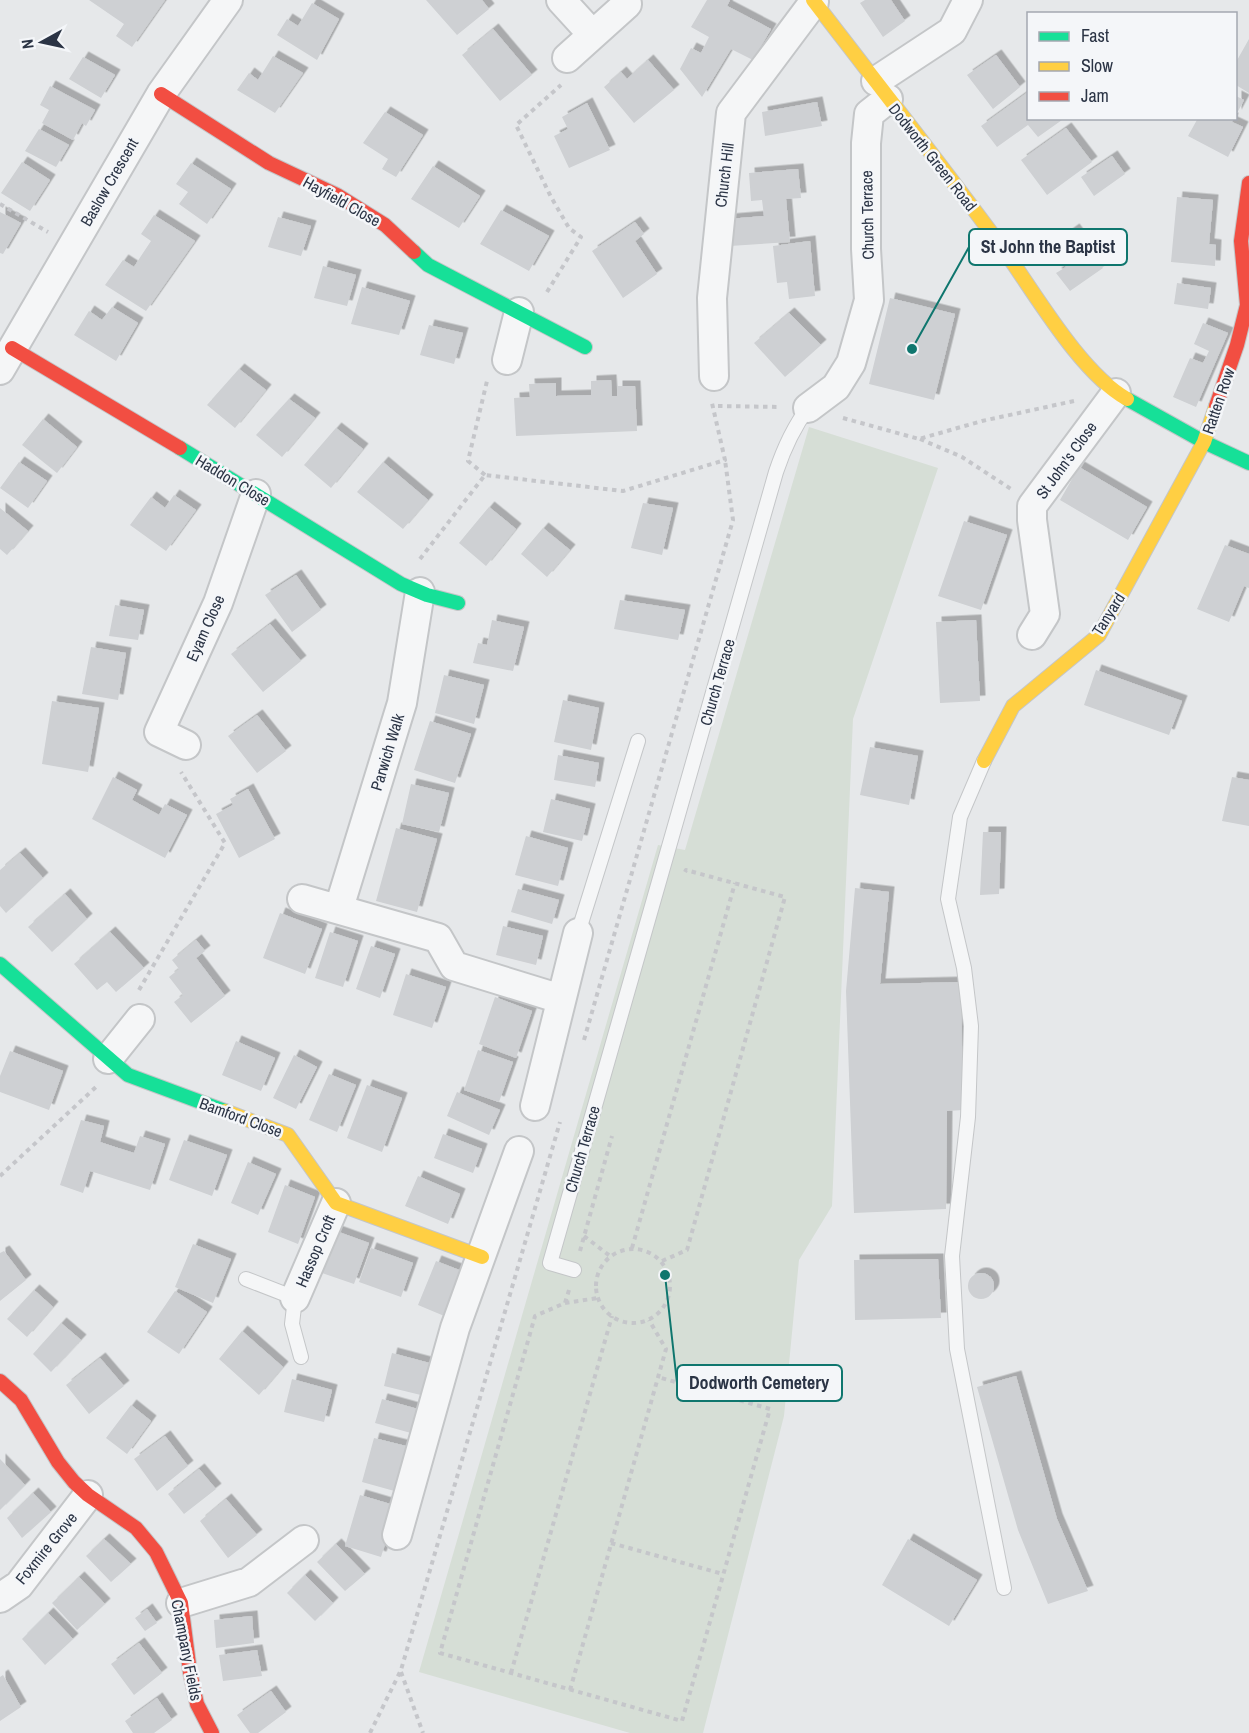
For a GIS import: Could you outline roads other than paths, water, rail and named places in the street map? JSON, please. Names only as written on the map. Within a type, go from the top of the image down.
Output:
[{"type":"street","name":"Baslow Crescent","points":[[6,359],[161,94],[228,0]]},
{"type":"street","points":[[561,0],[592,34]]},
{"type":"street","name":"Church Terrace","points":[[807,408],[836,387],[850,363],[869,300],[866,249],[866,143],[869,114],[882,90],[952,31],[968,0]]},
{"type":"street","name":"Dodworth Green Road","points":[[814,1],[1001,246],[1081,359],[1116,393],[1204,442],[1249,463]]},
{"type":"street","name":"Church Hill","points":[[714,376],[712,298],[731,113],[814,1]]},
{"type":"street","points":[[567,58],[627,4]]},
{"type":"street","name":"Hayfield Close","points":[[161,94],[269,163],[337,195],[385,225],[428,265],[585,347]]},
{"type":"street","name":"Ratten Row","points":[[1204,442],[1237,345],[1247,304],[1241,241],[1249,183]]},
{"type":"street","points":[[507,360],[525,315]]},
{"type":"street","name":"Haddon Close","points":[[6,359],[256,494],[411,588],[458,603]]},
{"type":"street","name":"St John's Close","points":[[1032,635],[1045,614],[1032,506],[1116,393]]},
{"type":"street","name":"Tanyard","points":[[984,761],[1012,706],[1099,634],[1204,442]]},
{"type":"street","name":"Eyam Close","points":[[186,745],[159,732],[218,603],[256,494]]},
{"type":"street","name":"Parwich Walk","points":[[339,908],[402,703],[411,588]]},
{"type":"street","points":[[303,899],[438,938],[454,966],[561,999]]},
{"type":"street","points":[[535,1106],[578,933]]},
{"type":"street","name":"Bamford Close","points":[[0,964],[128,1075],[288,1135],[336,1203]]},
{"type":"street","points":[[113,1063],[140,1018]]},
{"type":"street","points":[[397,1535],[455,1328],[519,1151]]},
{"type":"street","points":[[336,1203],[482,1257]]},
{"type":"street","name":"Hassop Croft","points":[[295,1298],[336,1203]]},
{"type":"street","name":"Champany Fields","points":[[0,1381],[21,1400],[58,1462],[74,1482],[88,1495],[136,1528],[156,1552],[181,1603],[190,1672],[197,1704],[212,1733]]},
{"type":"street","name":"Foxmire Grove","points":[[0,1598],[19,1585],[88,1495]]},
{"type":"street","points":[[181,1603],[249,1582],[304,1540]]},
{"type":"lane","name":"Church Terrace","points":[[574,1270],[549,1263],[776,472],[787,441],[797,421],[807,408]]},
{"type":"lane","points":[[578,933],[638,741]]},
{"type":"lane","points":[[984,761],[960,817],[948,898],[964,968],[970,1026],[968,1117],[952,1256],[957,1349],[1004,1588]]},
{"type":"lane","points":[[246,1279],[295,1298],[292,1324],[301,1357]]},
{"type":"place","name":"St John the Baptist","points":[[912,349]]},
{"type":"place","name":"Dodworth Cemetery","points":[[665,1275]]}]
